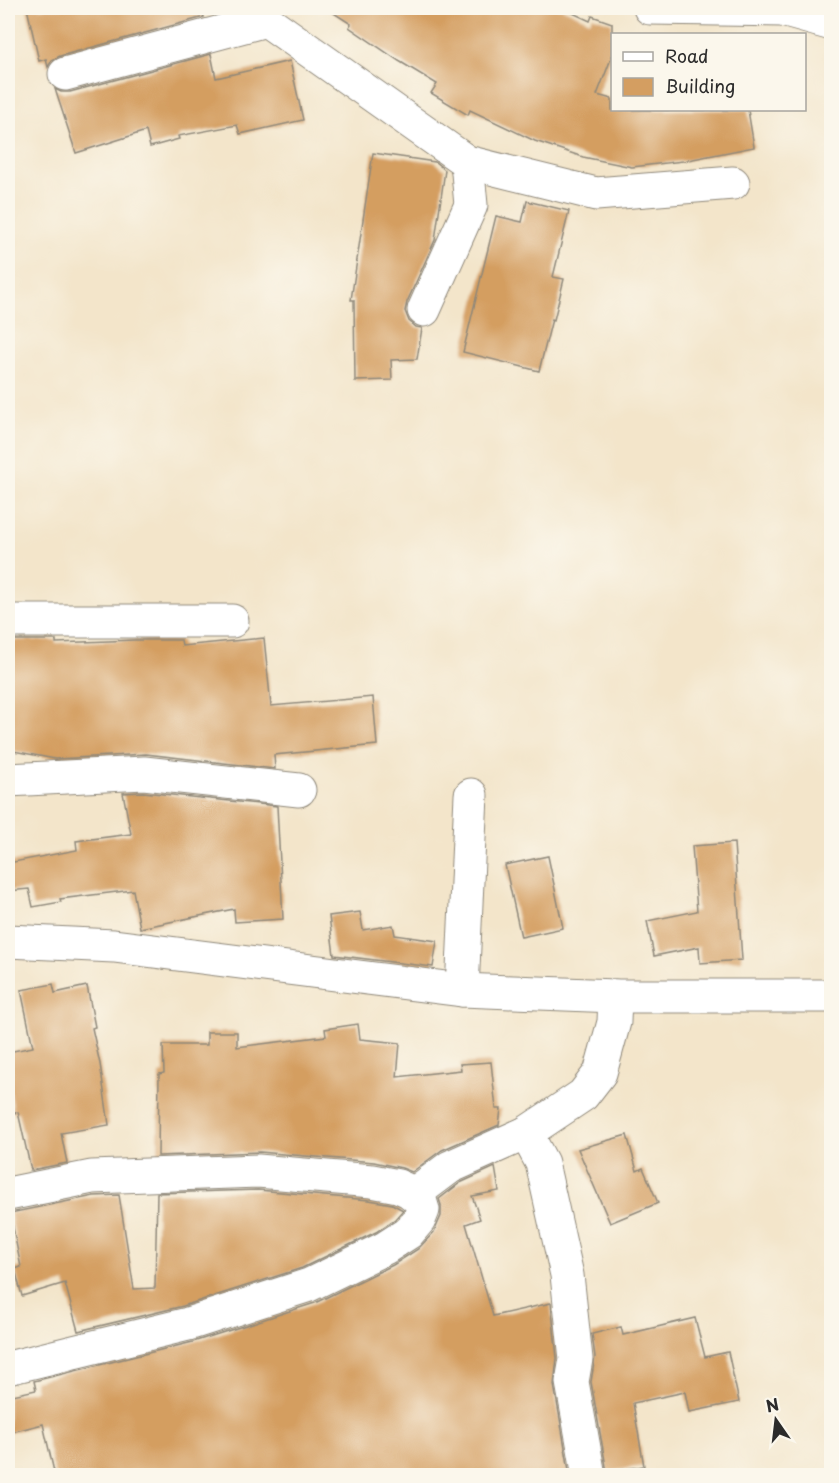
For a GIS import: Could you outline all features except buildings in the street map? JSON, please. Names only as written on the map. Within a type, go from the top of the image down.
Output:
[{"type":"street","points":[[650,8],[782,10],[831,24]]},
{"type":"street","points":[[819,8],[831,18]]},
{"type":"street","points":[[65,74],[262,14],[466,162],[596,194],[733,183]]},
{"type":"street","points":[[424,310],[471,205],[466,162]]},
{"type":"street","points":[[8,621],[232,621]]},
{"type":"street","points":[[8,780],[144,773],[299,790]]},
{"type":"street","points":[[462,990],[471,795]]},
{"type":"street","points":[[8,941],[114,946],[462,990],[615,996],[831,996]]},
{"type":"street","points":[[414,1194],[450,1167],[526,1133],[584,1095],[600,1073],[614,1022],[615,996]]},
{"type":"street","points":[[526,1133],[542,1163],[567,1275],[576,1359],[572,1382],[589,1476]]},
{"type":"street","points":[[8,1194],[92,1177],[258,1171],[372,1181],[398,1186],[414,1194],[420,1200],[423,1208],[419,1220],[408,1233],[385,1248],[309,1285],[188,1324],[8,1368]]}]
